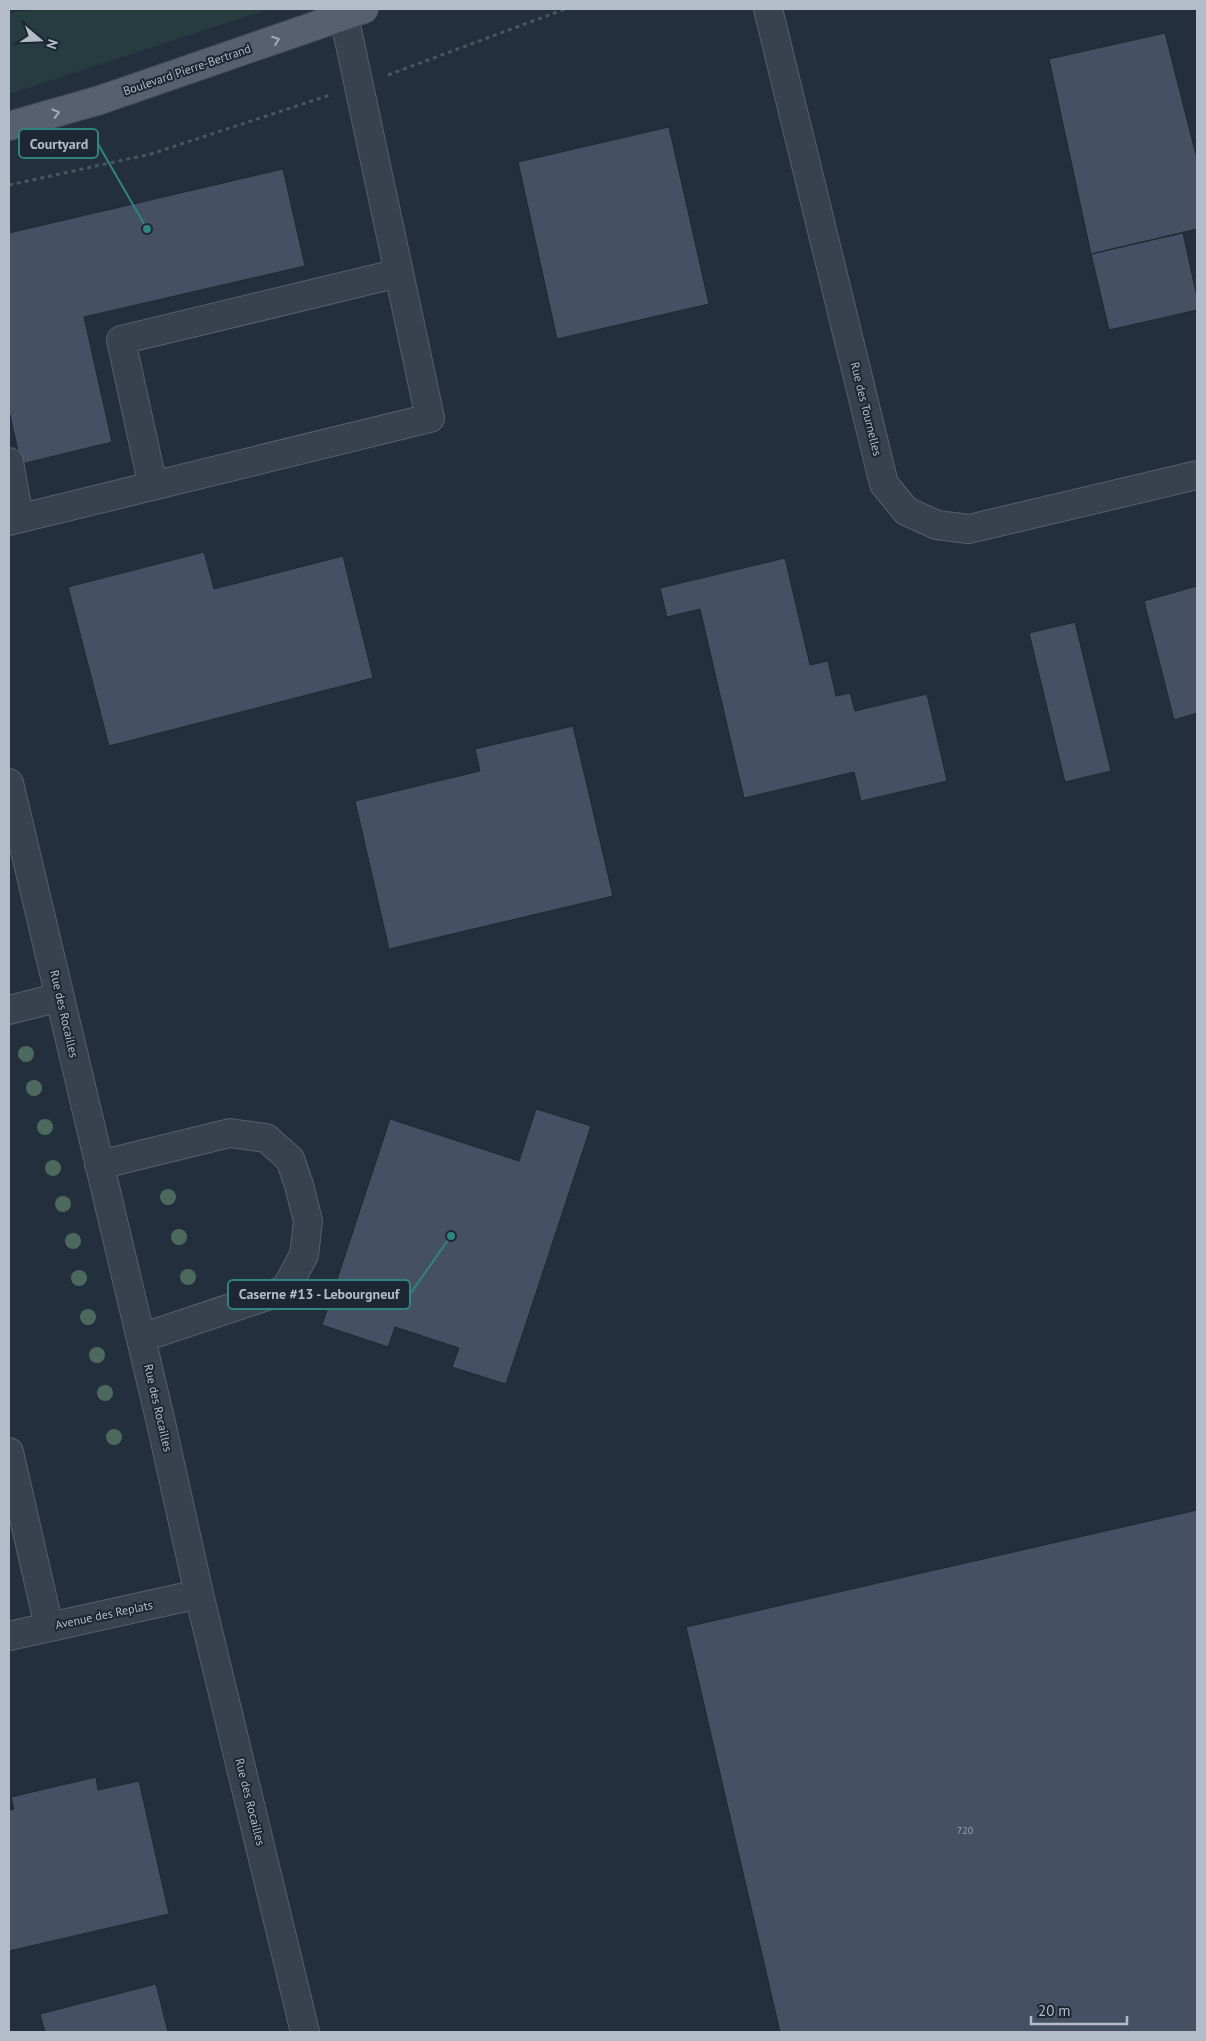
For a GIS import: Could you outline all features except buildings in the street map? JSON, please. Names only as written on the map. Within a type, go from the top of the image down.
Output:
[{"type":"main road","name":"Boulevard Pierre-Bertrand","points":[[9,126],[100,100],[354,12]]},
{"type":"street","name":"Rue des Tournelles","points":[[768,9],[884,484],[906,511],[938,525],[969,529],[1197,475]]},
{"type":"street","points":[[9,462],[14,520],[430,418],[399,273],[354,12]]},
{"type":"street","points":[[153,486],[120,340],[399,273]]},
{"type":"street","name":"Rue des Rocailles","points":[[9,783],[141,1338],[199,1594],[305,2032]]},
{"type":"street","points":[[9,1010],[60,997]]},
{"type":"street","points":[[99,1165],[230,1133],[266,1138],[290,1159],[308,1221],[304,1255],[285,1290],[141,1338]]},
{"type":"street","points":[[9,1452],[49,1626]]},
{"type":"street","name":"Avenue des Replats","points":[[9,1636],[199,1594]]},
{"type":"path","points":[[379,78],[417,66],[565,9]]},
{"type":"path","points":[[9,185],[151,154],[331,95]]},
{"type":"green space","points":[[40,9],[269,9],[9,94],[9,13]]},
{"type":"place","name":"Courtyard","points":[[147,229]]},
{"type":"place","name":"Caserne #13 - Lebourgneuf","points":[[451,1236]]}]
